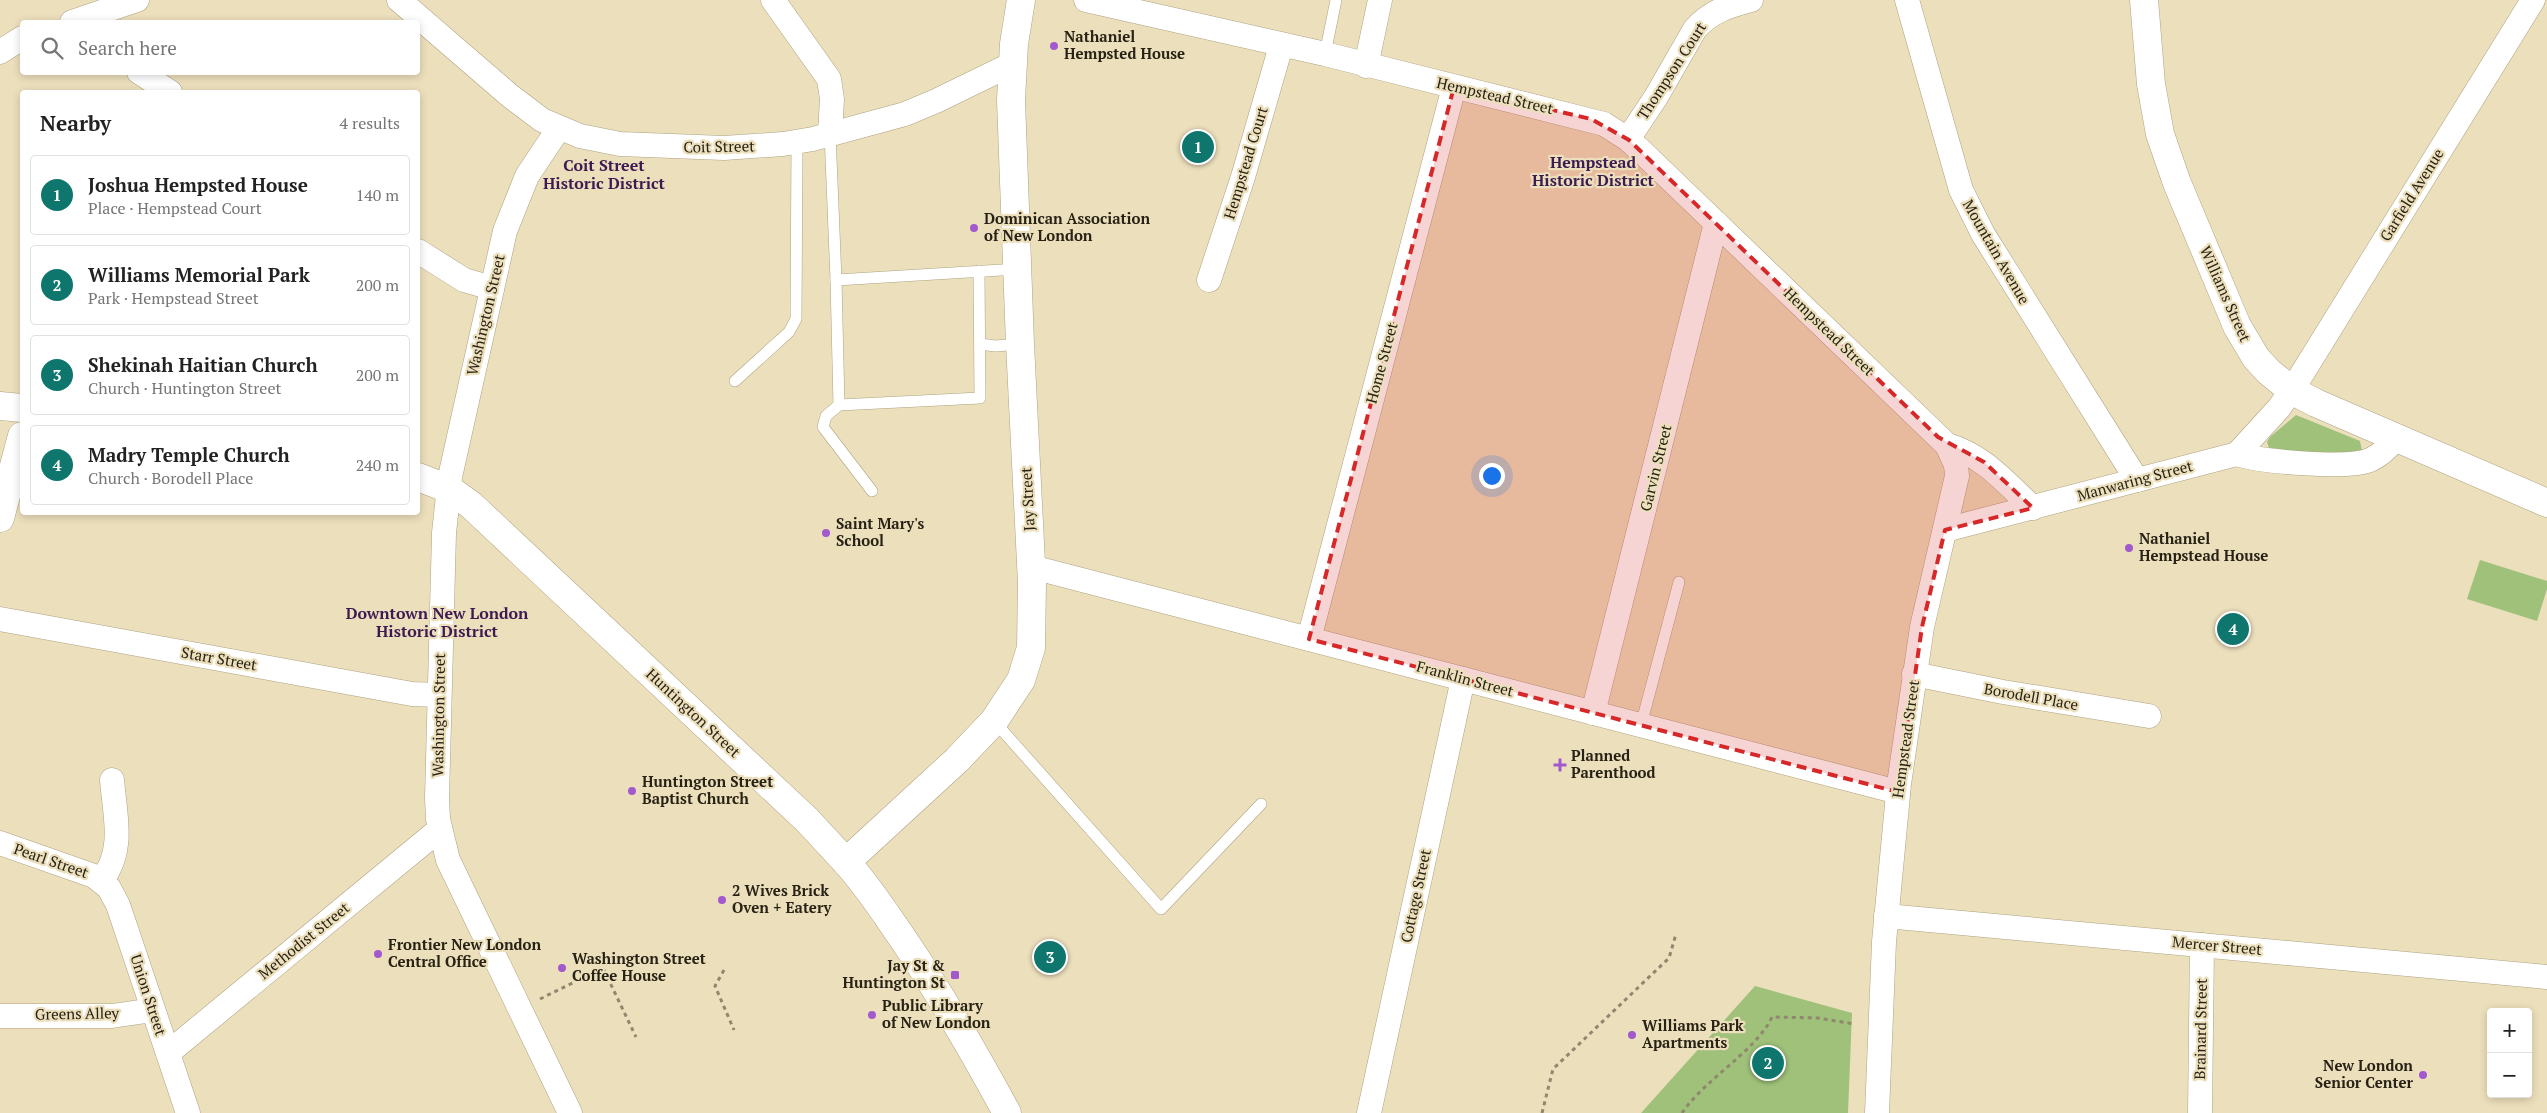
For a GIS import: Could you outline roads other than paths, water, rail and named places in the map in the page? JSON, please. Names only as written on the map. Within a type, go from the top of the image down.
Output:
[{"type":"main road","name":"Jay Street","points":[[846,862],[957,760],[994,721],[1012,697],[1028,662],[1033,634],[1032,567],[1020,344],[1011,100],[1012,64],[1021,0]]},
{"type":"main road","name":"Williams Street","points":[[2144,0],[2155,109],[2168,159],[2245,342],[2269,372],[2292,390],[2316,403],[2547,503]]},
{"type":"main road","points":[[0,406],[20,408]]},
{"type":"main road","points":[[0,518],[20,443]]},
{"type":"main road","name":"Huntington Street","points":[[420,478],[447,489],[471,506],[807,820],[846,862],[875,898],[935,987],[1007,1113]]},
{"type":"street","points":[[84,20],[137,0]]},
{"type":"street","name":"Coit Street","points":[[400,0],[525,108],[559,128],[600,142],[645,147],[724,148],[797,142],[830,132],[874,124],[905,114],[1012,64]]},
{"type":"street","points":[[773,0],[828,79],[832,99],[830,132]]},
{"type":"street","name":"Hempstead Street","points":[[1086,0],[1281,46],[1325,54],[1366,66],[1591,119],[1628,138],[1946,445],[1956,465],[1958,476],[1924,617],[1914,674],[1898,792],[1886,916],[1877,1113]]},
{"type":"street","points":[[1366,66],[1380,0]]},
{"type":"street","name":"Thompson Court","points":[[1628,138],[1656,97],[1695,29],[1703,20],[1720,9],[1751,0]]},
{"type":"street","name":"Mountain Avenue","points":[[1907,0],[1956,175],[1967,204],[1983,234],[2137,480]]},
{"type":"street","name":"Garfield Avenue","points":[[2292,390],[2533,0]]},
{"type":"street","name":"Hempstead Court","points":[[1209,280],[1243,177],[1281,46]]},
{"type":"street","points":[[144,75],[167,90]]},
{"type":"street","name":"Home Street","points":[[1309,639],[1454,87]]},
{"type":"street","name":"Washington Street","points":[[559,128],[542,151],[515,203],[505,231],[447,489],[436,798],[440,829],[454,874],[570,1113]]},
{"type":"street","name":"Garvin Street","points":[[1594,713],[1716,223]]},
{"type":"street","points":[[420,252],[464,280],[492,288]]},
{"type":"street","points":[[2237,454],[2259,432],[2292,390]]},
{"type":"street","name":"Manwaring Street","points":[[1945,530],[2237,454],[2275,462],[2362,463],[2380,455],[2396,438]]},
{"type":"street","points":[[1946,445],[1969,452],[1984,462],[2033,508]]},
{"type":"street","name":"Franklin Street","points":[[1032,567],[1898,792]]},
{"type":"street","name":"Starr Street","points":[[0,618],[412,694],[439,695]]},
{"type":"street","name":"Borodell Place","points":[[1914,674],[2003,692],[2149,716]]},
{"type":"street","name":"Cottage Street","points":[[1369,1113],[1463,679]]},
{"type":"street","points":[[102,880],[109,871],[116,850],[112,780]]},
{"type":"street","name":"Methodist Street","points":[[168,1053],[440,829]]},
{"type":"street","name":"Pearl Street","points":[[0,843],[86,872],[102,880]]},
{"type":"street","name":"Union Street","points":[[102,880],[117,902],[188,1113]]},
{"type":"street","name":"Mercer Street","points":[[1886,916],[2547,977]]},
{"type":"street","name":"Brainard Street","points":[[2200,1113],[2202,945]]},
{"type":"street","name":"Greens Alley","points":[[0,1016],[112,1016],[153,1010]]},
{"type":"lane","points":[[1325,54],[1336,0]]},
{"type":"lane","points":[[830,132],[839,405]]},
{"type":"lane","points":[[735,381],[789,332],[796,319],[797,142]]},
{"type":"lane","points":[[836,280],[1018,269]]},
{"type":"lane","points":[[872,491],[823,426],[826,416],[839,405],[980,398],[979,271]]},
{"type":"lane","points":[[980,344],[995,346],[1020,344]]},
{"type":"lane","points":[[1641,725],[1679,582]]},
{"type":"lane","points":[[994,721],[1161,909],[1261,804]]},
{"type":"place","name":"Nathaniel Hempsted House","points":[[1054,46]]},
{"type":"place","name":"Joshua Hempsted House","points":[[1198,147]]},
{"type":"place","name":"Dominican Association of New London","points":[[974,228]]},
{"type":"place","name":"Saint Mary's School","points":[[826,533]]},
{"type":"place","name":"Nathaniel Hempstead House","points":[[2129,548]]},
{"type":"place","name":"Madry Temple Church","points":[[2233,629]]},
{"type":"place","name":"Planned Parenthood","points":[[1560,765]]},
{"type":"place","name":"Huntington Street Baptist Church","points":[[632,791]]},
{"type":"place","name":"2 Wives Brick Oven + Eatery","points":[[722,900]]},
{"type":"place","name":"Frontier New London Central Office","points":[[378,954]]},
{"type":"place","name":"Shekinah Haitian Church","points":[[1050,957]]},
{"type":"place","name":"Washington Street Coffee House","points":[[562,968]]},
{"type":"place","name":"Jay St & Huntington St","points":[[955,975]]},
{"type":"place","name":"Public Library of New London","points":[[872,1015]]},
{"type":"place","name":"Williams Park Apartments","points":[[1632,1035]]},
{"type":"place","name":"Williams Memorial Park","points":[[1768,1063]]},
{"type":"place","name":"New London Senior Center","points":[[2423,1075]]},
{"type":"district","name":"Hempstead Historic District","points":[[1593,171]]},
{"type":"district","name":"Coit Street Historic District","points":[[604,174]]},
{"type":"district","name":"Downtown New London Historic District","points":[[437,622]]}]
